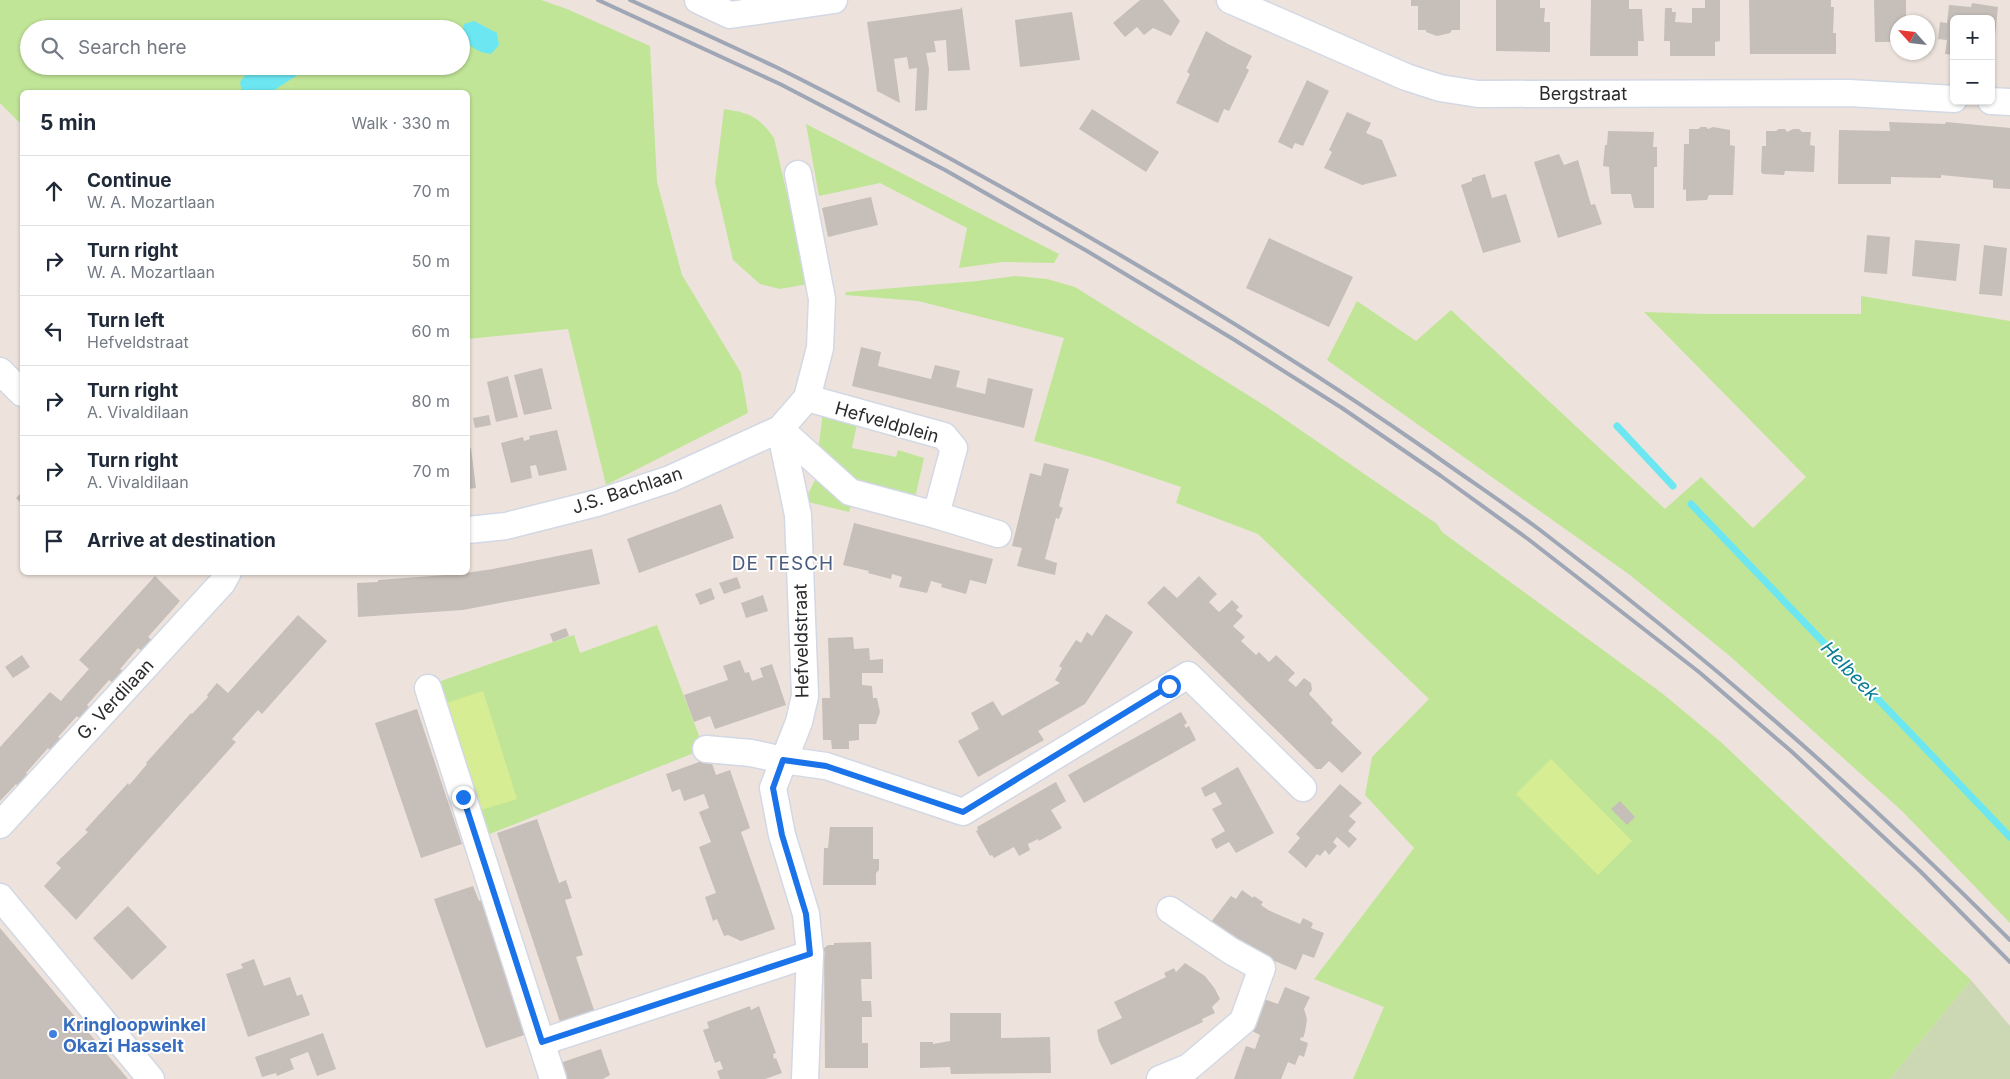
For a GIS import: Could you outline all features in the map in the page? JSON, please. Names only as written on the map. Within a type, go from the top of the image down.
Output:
[{"type":"street","points":[[698,0],[730,15],[773,5],[804,4],[834,0]]},
{"type":"street","name":"Bergstraat","points":[[1230,0],[1406,78],[1440,88],[1478,94],[1849,93],[1950,99]]},
{"type":"street","points":[[1995,101],[2010,102]]},
{"type":"street","points":[[798,174],[822,299],[820,348],[807,398],[780,429],[850,492],[998,534]]},
{"type":"street","points":[[0,371],[20,391]]},
{"type":"street","name":"Hefveldplein","points":[[807,398],[944,436],[954,448],[936,516]]},
{"type":"street","name":"J.S. Bachlaan","points":[[470,530],[506,526],[597,503],[670,479],[780,429]]},
{"type":"street","name":"Hefveldstraat","points":[[780,429],[798,515],[805,696],[799,722],[773,788],[782,835],[806,914],[810,954],[805,1079]]},
{"type":"street","name":"G. Verdilaan","points":[[0,825],[222,583],[226,575]]},
{"type":"street","points":[[706,749],[751,753],[826,766],[963,812],[1188,675],[1303,788]]},
{"type":"street","points":[[428,688],[553,1079]]},
{"type":"street","points":[[0,897],[151,1079]]},
{"type":"street","points":[[1160,1079],[1189,1067],[1243,1022],[1262,968],[1231,951],[1170,910]]},
{"type":"street","points":[[542,1042],[810,954]]},
{"type":"green space","points":[[0,0],[541,0],[567,9],[650,46],[657,182],[682,275],[741,373],[748,413],[606,485],[568,329],[470,339],[470,90],[20,90],[20,123],[0,103]]},
{"type":"green space","points":[[724,109],[753,117],[774,138],[808,284],[780,289],[760,284],[733,260],[715,182]]},
{"type":"green space","points":[[806,124],[1059,254],[1054,263],[1002,262],[959,268],[967,228],[880,183],[819,196]]},
{"type":"green space","points":[[1016,276],[1047,279],[1075,287],[1267,407],[1437,524],[1442,532],[1663,694],[1722,743],[1971,980],[1890,1079],[1353,1079],[1384,1007],[1314,979],[1414,848],[1365,795],[1372,757],[1429,699],[1258,534],[1176,503],[1181,487],[1098,459],[1034,441],[1064,338],[918,301],[845,295],[846,292]]},
{"type":"green space","points":[[1861,296],[2010,321],[2010,923],[1902,811],[1731,657],[1630,575],[1327,360],[1357,301],[1416,341],[1451,310],[1665,509],[1701,477],[1753,528],[1806,477],[1644,312],[1861,314]]},
{"type":"green space","points":[[823,411],[858,419],[852,448],[896,457],[898,450],[924,458],[915,498],[853,480],[818,452]]},
{"type":"green space","points":[[815,480],[852,502],[849,512],[808,502],[808,494]]},
{"type":"green space","points":[[657,625],[704,749],[482,837],[435,683],[574,635],[580,653]]},
{"type":"green space","points":[[483,691],[517,799],[481,810],[447,703]]},
{"type":"green space","points":[[1551,759],[1632,841],[1598,875],[1516,794]]},
{"type":"green space","points":[[1971,980],[2010,1026],[2010,1079],[1890,1079]]},
{"type":"water","points":[[474,21],[497,33],[499,45],[491,54],[481,52],[470,45],[470,22]]},
{"type":"water","points":[[245,75],[298,75],[274,90],[242,90],[240,82]]},
{"type":"building","points":[[1140,0],[1163,0],[1180,21],[1171,36],[1153,28],[1144,35],[1137,27],[1125,37],[1113,23]]},
{"type":"building","points":[[1411,0],[1460,0],[1460,30],[1452,30],[1450,33],[1437,36],[1426,32],[1426,30],[1418,30],[1418,6],[1411,6]]},
{"type":"building","points":[[1496,0],[1540,0],[1540,8],[1545,8],[1544,22],[1550,22],[1550,52],[1496,51]]},
{"type":"building","points":[[1591,0],[1629,0],[1629,9],[1642,9],[1644,41],[1638,41],[1638,56],[1590,56]]},
{"type":"building","points":[[1705,0],[1720,0],[1720,41],[1715,42],[1715,56],[1670,56],[1670,41],[1664,41],[1665,8],[1672,8],[1672,12],[1676,12],[1675,22],[1692,23],[1692,8],[1705,8]]},
{"type":"building","points":[[1749,0],[1831,0],[1831,7],[1834,7],[1833,33],[1836,33],[1836,54],[1750,54]]},
{"type":"building","points":[[1874,0],[1906,0],[1906,15],[1890,15],[1890,42],[1875,42]]},
{"type":"building","points":[[1972,3],[1998,7],[1995,36],[1995,15],[1950,15],[1950,55],[1945,54],[1947,40],[1938,39],[1940,22],[1947,23],[1949,5],[1971,7]]},
{"type":"building","points":[[962,7],[970,70],[948,71],[946,40],[934,41],[936,52],[926,53],[929,69],[927,110],[915,111],[917,68],[909,69],[907,57],[894,59],[900,103],[877,91],[867,22],[960,9]]},
{"type":"building","points":[[1072,12],[1080,60],[1020,67],[1015,20]]},
{"type":"building","points":[[1206,31],[1252,56],[1246,68],[1249,70],[1229,111],[1224,109],[1218,123],[1176,103],[1190,74],[1187,72]]},
{"type":"building","points":[[1307,80],[1329,91],[1303,146],[1295,143],[1292,149],[1278,142]]},
{"type":"building","points":[[1092,109],[1159,152],[1146,172],[1079,129]]},
{"type":"building","points":[[1347,112],[1371,123],[1366,133],[1382,140],[1397,176],[1362,185],[1324,168],[1332,152],[1329,150]]},
{"type":"building","points":[[1889,122],[1945,124],[1946,122],[2010,128],[2010,189],[1993,188],[1993,180],[1941,175],[1941,178],[1891,177],[1891,184],[1838,184],[1839,130],[1890,131]]},
{"type":"building","points":[[1701,127],[1730,130],[1730,145],[1735,146],[1733,195],[1709,195],[1707,200],[1686,201],[1686,189],[1683,190],[1684,144],[1689,144],[1689,129]]},
{"type":"building","points":[[1785,129],[1787,132],[1799,129],[1802,132],[1811,132],[1810,145],[1815,146],[1814,172],[1785,171],[1784,175],[1763,174],[1761,172],[1762,146],[1766,146],[1766,131],[1776,131]]},
{"type":"building","points":[[1608,131],[1654,132],[1653,147],[1657,147],[1657,167],[1654,167],[1654,208],[1634,208],[1631,194],[1611,194],[1609,167],[1603,166]]},
{"type":"building","points":[[1559,154],[1564,165],[1578,160],[1591,205],[1595,204],[1602,224],[1558,238],[1534,162]]},
{"type":"building","points":[[1485,174],[1492,198],[1506,194],[1521,242],[1483,253],[1461,185],[1472,181],[1472,178]]},
{"type":"building","points":[[871,197],[878,225],[828,237],[822,208]]},
{"type":"building","points":[[1867,235],[1890,237],[1887,274],[1864,272]]},
{"type":"building","points":[[1269,238],[1353,277],[1329,327],[1246,288]]},
{"type":"building","points":[[1915,240],[1960,244],[1956,281],[1912,276]]},
{"type":"building","points":[[1984,245],[2007,248],[2002,296],[1979,294]]},
{"type":"building","points":[[861,347],[881,352],[878,366],[931,379],[935,365],[960,371],[956,387],[985,394],[988,378],[1033,389],[1024,428],[852,386]]},
{"type":"building","points":[[542,368],[552,409],[524,415],[514,375]]},
{"type":"building","points":[[508,376],[518,417],[496,422],[487,382]]},
{"type":"building","points":[[489,415],[491,425],[475,428],[473,418]]},
{"type":"building","points":[[557,430],[567,470],[539,476],[536,465],[530,466],[532,478],[511,483],[501,443],[523,437],[524,441],[530,439],[529,436]]},
{"type":"building","points":[[470,448],[471,448],[476,488],[470,489]]},
{"type":"building","points":[[1044,463],[1069,469],[1059,506],[1063,508],[1059,519],[1056,518],[1045,559],[1057,563],[1055,575],[1017,566],[1022,548],[1012,546],[1030,473],[1041,476]]},
{"type":"building","points":[[20,494],[20,502],[16,498]]},
{"type":"building","points":[[721,504],[734,538],[639,573],[627,539]]},
{"type":"building","points":[[854,523],[993,559],[986,584],[970,580],[966,594],[941,587],[942,584],[931,581],[927,593],[899,587],[902,577],[892,574],[891,579],[868,573],[869,571],[843,565]]},
{"type":"building","points":[[592,549],[600,584],[463,610],[358,617],[357,583],[446,575],[470,575],[470,572]]},
{"type":"building","points":[[155,576],[180,601],[148,637],[152,640],[142,651],[138,648],[120,669],[123,671],[113,683],[109,680],[87,705],[90,708],[80,719],[77,716],[58,737],[62,739],[51,751],[48,748],[26,773],[29,776],[19,787],[16,784],[0,801],[0,747],[50,692],[61,701],[89,669],[79,660]]},
{"type":"building","points":[[1199,576],[1217,594],[1209,602],[1219,612],[1232,600],[1239,607],[1236,610],[1243,616],[1233,626],[1245,637],[1241,641],[1256,655],[1259,652],[1269,662],[1276,655],[1295,673],[1288,680],[1296,687],[1304,678],[1311,683],[1312,690],[1309,694],[1333,720],[1331,723],[1362,753],[1342,773],[1329,761],[1321,769],[1316,769],[1147,603],[1164,586],[1177,598]]},
{"type":"building","points":[[737,577],[741,588],[724,594],[719,583]]},
{"type":"building","points":[[711,588],[715,599],[700,605],[695,594]]},
{"type":"building","points":[[763,595],[768,611],[746,618],[741,603]]},
{"type":"building","points":[[1106,614],[1133,632],[1085,704],[1038,731],[1044,740],[978,777],[958,741],[979,729],[971,713],[993,701],[1002,716],[1060,683],[1055,680],[1062,668],[1059,666],[1076,640],[1081,643],[1087,632],[1092,636]]},
{"type":"building","points":[[298,615],[327,641],[262,714],[258,710],[232,739],[236,742],[76,920],[44,886],[61,868],[56,863],[88,832],[85,830],[128,783],[129,785],[131,783],[146,763],[208,697],[207,695],[217,683],[228,693]]},
{"type":"building","points":[[566,628],[569,636],[553,642],[550,634]]},
{"type":"building","points":[[853,637],[854,649],[869,648],[870,660],[883,659],[883,673],[862,673],[862,685],[872,686],[873,698],[877,698],[880,712],[876,724],[859,724],[859,740],[849,741],[849,749],[832,749],[831,740],[823,740],[822,698],[830,698],[828,638]]},
{"type":"building","points":[[22,655],[30,667],[13,678],[5,667]]},
{"type":"building","points":[[740,660],[745,673],[749,672],[752,681],[763,677],[760,668],[772,664],[786,705],[715,729],[710,716],[694,722],[684,695],[728,680],[723,666]]},
{"type":"building","points":[[417,709],[462,844],[421,858],[375,723]]},
{"type":"building","points":[[1181,712],[1187,723],[1184,725],[1186,728],[1189,726],[1196,740],[1084,803],[1068,775]]},
{"type":"building","points":[[710,758],[716,775],[730,770],[750,828],[741,832],[775,929],[741,941],[728,935],[724,936],[717,919],[713,921],[705,897],[716,893],[699,847],[711,842],[699,812],[709,808],[704,794],[684,801],[680,789],[672,792],[666,774]]},
{"type":"building","points":[[1238,767],[1274,833],[1236,853],[1229,842],[1216,849],[1211,839],[1225,831],[1212,809],[1222,804],[1215,792],[1205,797],[1201,788]]},
{"type":"building","points":[[1056,782],[1066,801],[1051,810],[1062,828],[1039,841],[1038,839],[1028,844],[1030,850],[1019,856],[1014,847],[994,858],[992,855],[990,856],[976,831],[978,830],[977,827]]},
{"type":"building","points":[[1340,784],[1362,803],[1349,816],[1356,822],[1348,831],[1357,839],[1349,848],[1337,837],[1333,842],[1337,846],[1329,855],[1325,850],[1320,856],[1317,854],[1306,868],[1288,852],[1300,838],[1296,834]]},
{"type":"building","points":[[1620,801],[1635,817],[1627,825],[1611,809]]},
{"type":"building","points":[[537,819],[559,883],[566,880],[572,898],[565,900],[583,955],[576,957],[594,1010],[560,1022],[497,833]]},
{"type":"building","points":[[830,827],[873,827],[873,859],[879,859],[876,885],[823,885],[824,848],[828,848]]},
{"type":"building","points":[[473,886],[479,901],[481,900],[513,992],[511,992],[515,1004],[527,1034],[486,1048],[434,899]]},
{"type":"building","points":[[1242,890],[1263,902],[1261,905],[1268,910],[1300,924],[1303,918],[1313,923],[1311,928],[1324,933],[1314,958],[1303,954],[1296,970],[1249,950],[1237,942],[1237,938],[1233,935],[1231,937],[1211,922],[1231,896],[1236,899]]},
{"type":"building","points":[[128,906],[167,947],[132,980],[93,938]]},
{"type":"building","name":"Kringloopwinkel Okazi Hasselt","points":[[0,928],[49,986],[128,1079],[0,1079]]},
{"type":"building","points":[[871,942],[872,979],[861,979],[862,1001],[871,1001],[872,1017],[862,1017],[862,1043],[868,1043],[868,1068],[825,1068],[824,948],[828,945],[834,945],[834,943]]},
{"type":"building","points":[[254,959],[264,986],[290,977],[297,996],[302,994],[310,1015],[248,1037],[226,974],[243,968],[241,964]]},
{"type":"building","points":[[1185,963],[1205,976],[1215,989],[1220,999],[1212,1007],[1215,1013],[1202,1019],[1203,1022],[1111,1065],[1099,1041],[1097,1030],[1122,1018],[1114,1002],[1166,977],[1164,973],[1174,968],[1176,972]]},
{"type":"building","points":[[1285,987],[1310,997],[1304,1009],[1307,1019],[1303,1038],[1301,1037],[1300,1040],[1308,1043],[1304,1057],[1299,1055],[1295,1065],[1288,1062],[1281,1079],[1234,1079],[1246,1046],[1255,1049],[1260,1035],[1252,1031],[1264,999],[1278,1004]]},
{"type":"building","points":[[750,1006],[751,1010],[759,1006],[776,1053],[773,1054],[774,1059],[776,1058],[782,1073],[765,1079],[720,1079],[717,1071],[723,1069],[720,1061],[715,1063],[703,1030],[709,1028],[707,1022]]},
{"type":"building","points":[[950,1013],[1001,1013],[1001,1038],[1050,1037],[1051,1073],[951,1074],[950,1067],[920,1068],[920,1042],[933,1042],[933,1044],[950,1041]]},
{"type":"building","points":[[323,1033],[336,1069],[317,1076],[308,1052],[290,1059],[294,1069],[277,1076],[276,1073],[262,1077],[255,1057]]},
{"type":"building","points":[[601,1049],[610,1075],[603,1079],[566,1079],[560,1063]]},
{"type":"waterway","name":"Helbeek","points":[[1617,426],[1673,486]]},
{"type":"waterway","name":"Helbeek","points":[[1691,504],[2010,837]]},
{"type":"railway","points":[[598,0],[780,84],[945,170],[1087,251],[1233,339],[1342,408],[1528,539],[1699,672],[1791,751],[1921,872],[2010,962]]},
{"type":"railway","points":[[630,0],[758,58],[900,131],[991,181],[1177,289],[1279,352],[1430,452],[1540,530],[1723,676],[1898,832],[2010,940]]},
{"type":"place","name":"Kringloopwinkel Okazi Hasselt","points":[[53,1034]]},
{"type":"district","name":"DE TESCH","points":[[783,563]]},
{"type":"route","points":[[463,797],[542,1042],[810,954],[806,914],[782,835],[773,788],[783,760],[826,766],[935,801],[963,812],[1169,686]]}]
